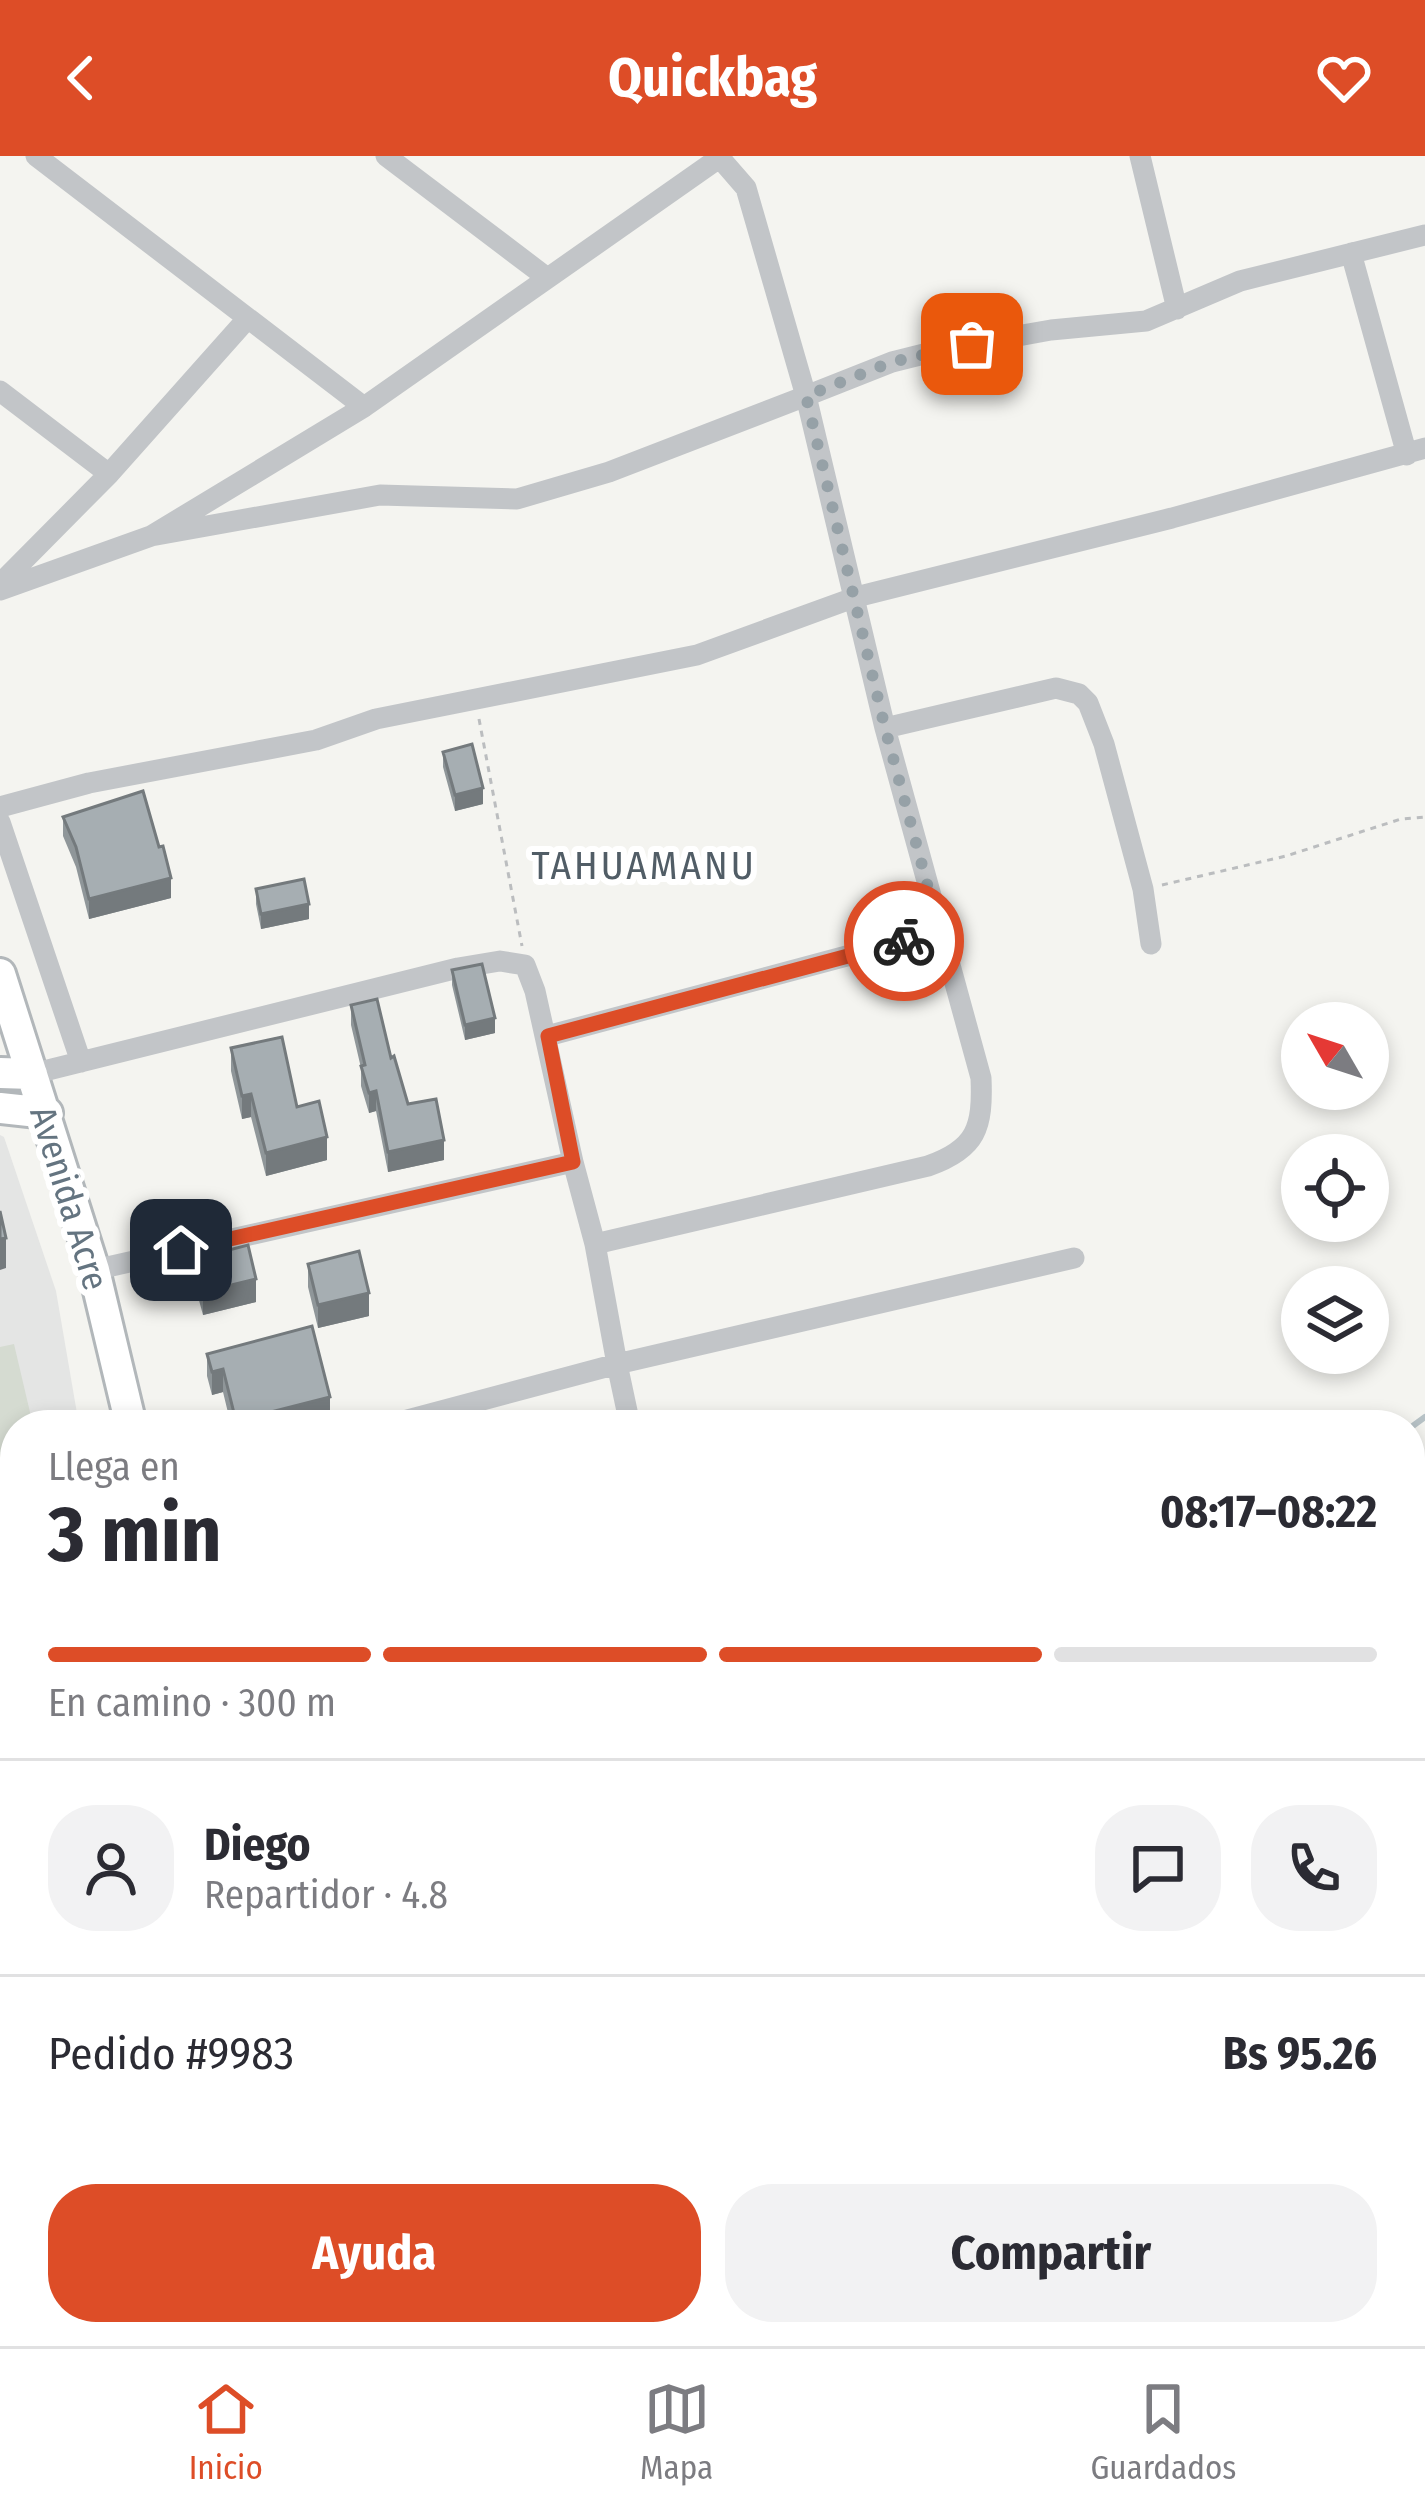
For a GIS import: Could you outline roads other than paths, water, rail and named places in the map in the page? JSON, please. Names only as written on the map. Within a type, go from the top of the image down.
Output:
[{"type":"main road","name":"Avenida Acre","points":[[0,974],[94,1270],[127,1410]]},
{"type":"main road","points":[[0,1073],[32,1074]]},
{"type":"main road","points":[[0,1108],[47,1113]]},
{"type":"street","points":[[37,156],[364,407]]},
{"type":"street","points":[[386,156],[546,277]]},
{"type":"street","points":[[1140,156],[1177,309]]},
{"type":"street","points":[[151,536],[364,407],[721,157],[746,188],[806,396],[885,728],[981,1078],[979,1124],[962,1150],[928,1166],[595,1244]]},
{"type":"street","points":[[0,587],[151,536],[380,495],[517,500],[610,472],[892,362],[1051,330],[1146,321],[1240,281],[1425,235]]},
{"type":"street","points":[[0,807],[89,783],[316,740],[376,719],[697,656],[856,597],[1416,451],[1351,253]]},
{"type":"street","points":[[0,587],[247,319]]},
{"type":"street","points":[[0,391],[109,474]]},
{"type":"street","points":[[885,728],[1056,688],[1078,694],[1088,703],[1104,744],[1143,890],[1151,944]]},
{"type":"street","points":[[0,822],[81,1062]]},
{"type":"street","points":[[548,1036],[940,932]]},
{"type":"street","points":[[32,1074],[458,968],[500,961],[525,965],[548,1036],[627,1410]]},
{"type":"street","points":[[94,1270],[573,1162]]},
{"type":"street","points":[[445,1410],[617,1364],[1074,1258]]},
{"type":"district","name":"TAHUAMANU","points":[[644,865]]}]
